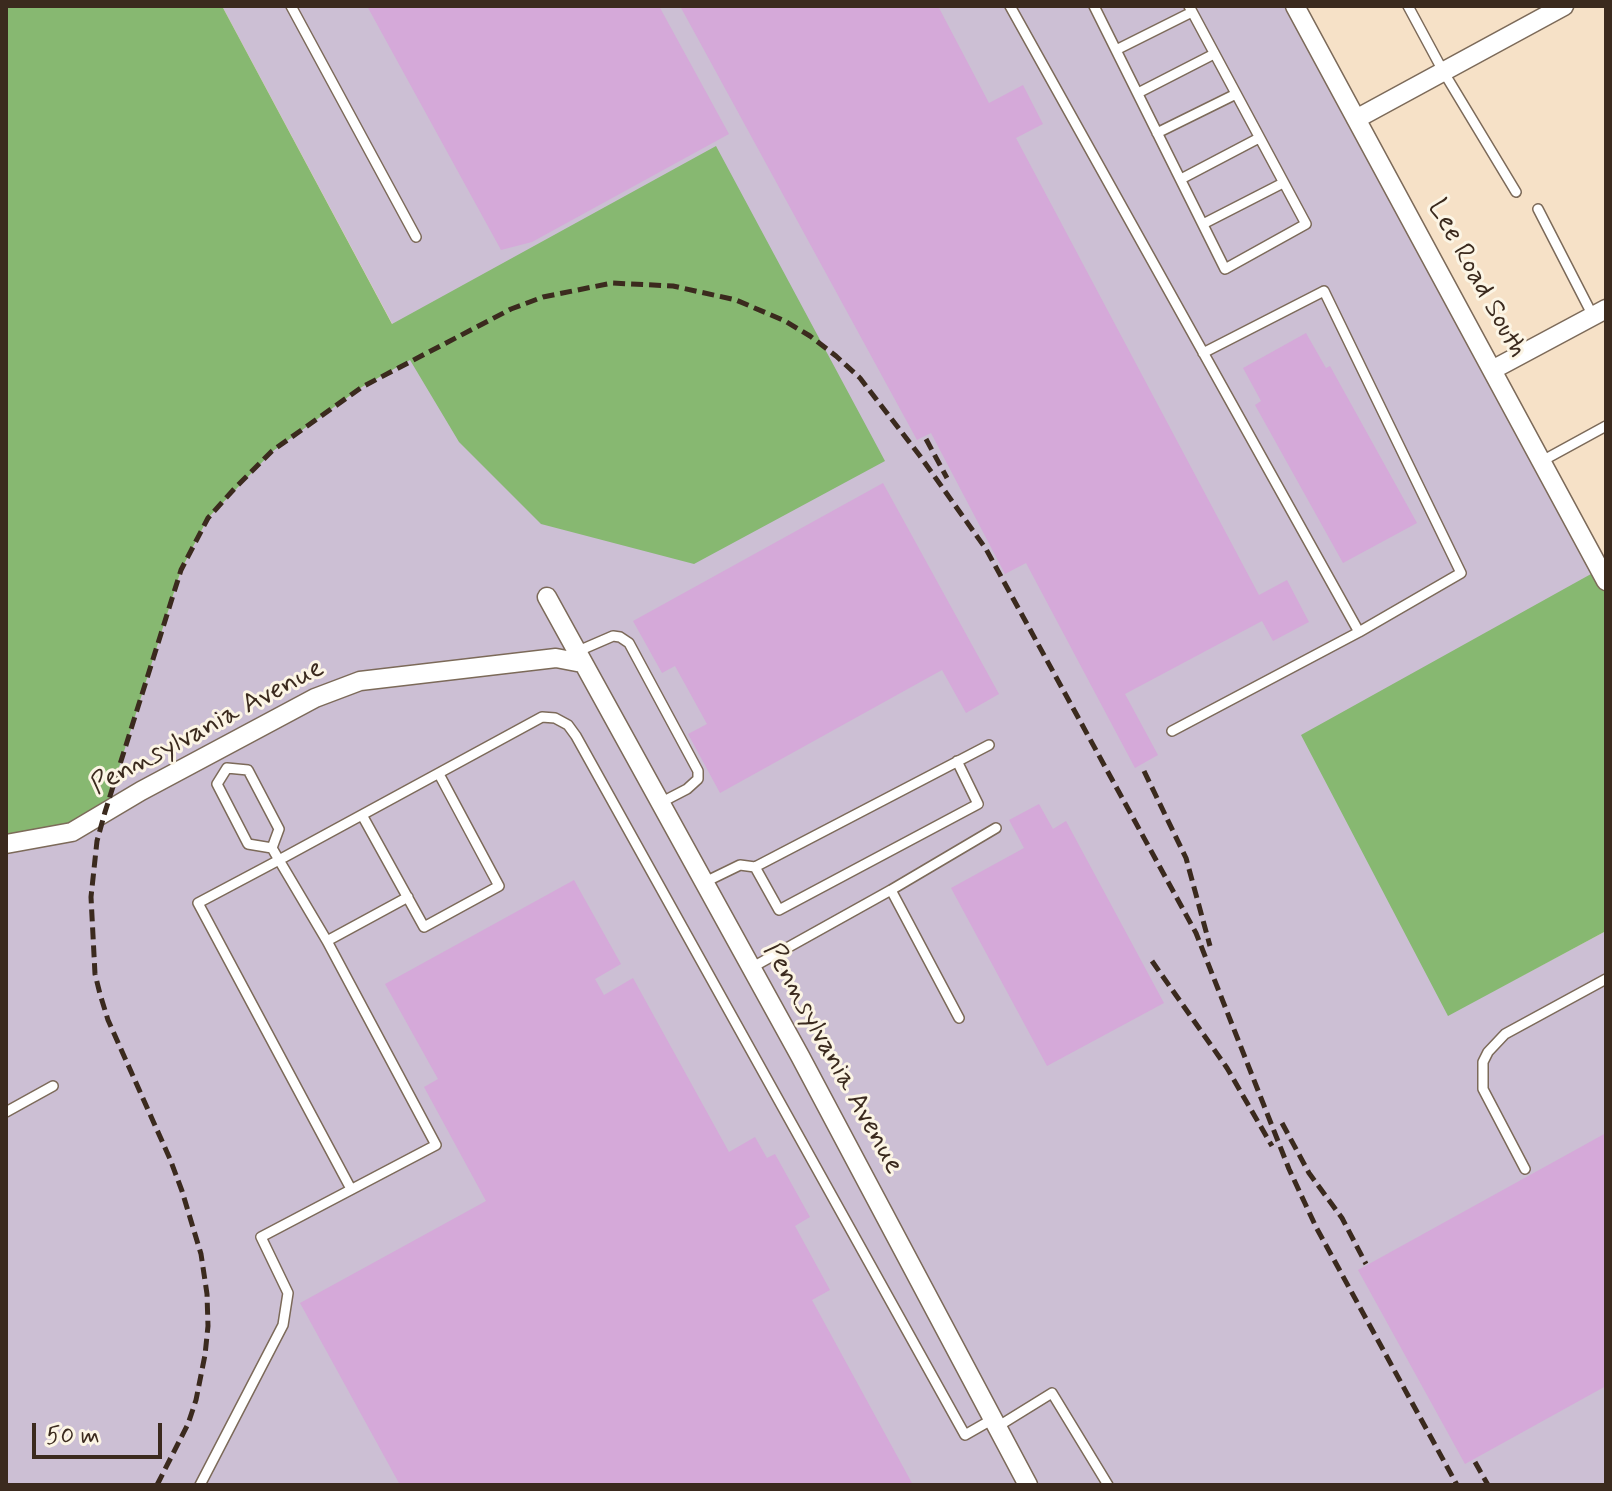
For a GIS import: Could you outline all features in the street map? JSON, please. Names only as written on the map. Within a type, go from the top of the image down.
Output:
[{"type":"street","name":"Lee Road South","points":[[1295,6],[1606,581]]},
{"type":"street","points":[[1356,119],[1564,6]]},
{"type":"street","points":[[1494,369],[1599,313]]},
{"type":"street","name":"Pennsylvania Avenue","points":[[547,597],[751,968],[1028,1485]]},
{"type":"street","name":"Pennsylvania Avenue","points":[[6,844],[72,832],[141,791],[315,698],[360,681],[556,658],[579,658]]},
{"type":"lane","points":[[291,6],[416,237]]},
{"type":"lane","points":[[1010,6],[1359,632]]},
{"type":"lane","points":[[1094,6],[1225,269],[1306,224],[1190,9],[1116,50]]},
{"type":"lane","points":[[1408,6],[1516,192]]},
{"type":"lane","points":[[1138,93],[1214,54]]},
{"type":"lane","points":[[1157,133],[1236,94]]},
{"type":"lane","points":[[1181,179],[1259,138]]},
{"type":"lane","points":[[1203,224],[1283,183]]},
{"type":"lane","points":[[1538,209],[1599,313]]},
{"type":"lane","points":[[1172,731],[1359,632],[1461,573],[1324,291],[1203,353]]},
{"type":"lane","points":[[1542,461],[1606,426]]},
{"type":"lane","points":[[579,658],[613,636],[629,643],[698,771],[698,779],[659,804]]},
{"type":"lane","points":[[351,1189],[198,903],[542,717],[555,718],[568,725],[584,750],[965,1435],[1052,1393],[1108,1485]]},
{"type":"lane","points":[[703,883],[740,865],[755,867],[989,745]]},
{"type":"lane","points":[[217,750],[227,768]]},
{"type":"lane","points":[[755,867],[779,910],[978,804],[957,761]]},
{"type":"lane","points":[[227,768],[248,770],[279,829],[272,848]]},
{"type":"lane","points":[[227,768],[217,784],[248,844],[272,848]]},
{"type":"lane","points":[[362,815],[424,927],[499,886],[439,774]]},
{"type":"lane","points":[[751,968],[996,828]]},
{"type":"lane","points":[[200,1485],[283,1325],[288,1293],[261,1237],[436,1145],[327,941],[272,848]]},
{"type":"lane","points":[[891,890],[959,1018]]},
{"type":"lane","points":[[327,941],[408,897]]},
{"type":"lane","points":[[1525,1169],[1483,1089],[1483,1062],[1505,1034],[1606,979]]},
{"type":"lane","points":[[6,1112],[53,1086]]},
{"type":"shaded area","points":[[222,6],[1295,6],[1600,569],[1448,1015],[1606,931],[1606,1485],[6,1485],[6,844],[121,759],[181,570],[208,518],[272,451],[362,387],[411,359]]},
{"type":"green space","points":[[6,6],[222,6],[392,324],[716,146],[885,461],[694,564],[541,524],[459,442],[410,360],[362,387],[273,451],[208,518],[181,570],[105,812],[6,844]]},
{"type":"green space","points":[[1600,569],[1606,581],[1606,931],[1448,1016],[1301,735]]},
{"type":"building","points":[[367,6],[659,6],[729,134],[532,242],[501,250]]},
{"type":"building","points":[[680,6],[938,6],[989,103],[1023,85],[1043,124],[1016,138],[1259,595],[1287,580],[1309,622],[1273,641],[1262,621],[1125,694],[1158,755],[1135,768],[1026,563],[1005,574],[931,433],[917,440]]},
{"type":"building","points":[[1306,333],[1326,368],[1330,366],[1417,523],[1343,563],[1255,405],[1261,401],[1243,368]]},
{"type":"building","points":[[883,483],[999,694],[966,713],[942,670],[720,793],[688,734],[707,724],[675,666],[662,673],[633,621]]},
{"type":"building","points":[[1039,804],[1053,829],[1066,821],[1164,1003],[1047,1066],[951,888],[1024,848],[1009,820]]},
{"type":"building","points":[[574,880],[621,964],[595,979],[604,995],[633,978],[729,1152],[755,1137],[767,1158],[775,1154],[810,1217],[795,1226],[830,1290],[812,1300],[913,1485],[400,1485],[300,1303],[486,1201],[424,1087],[438,1079],[385,984]]},
{"type":"building","points":[[1606,1133],[1606,1386],[1465,1464],[1358,1270]]},
{"type":"railway","points":[[157,1485],[188,1424],[196,1400],[205,1355],[207,1294],[201,1254],[182,1191],[108,1020],[100,994],[95,974],[91,897],[97,841],[181,570],[208,518],[235,488],[272,451],[362,387],[511,309],[543,297],[612,283],[673,286],[736,300],[785,321],[810,336],[860,378],[986,549],[1196,933],[1289,1169],[1316,1227],[1457,1485]]},
{"type":"railway","points":[[926,439],[947,478]]},
{"type":"railway","points":[[1144,771],[1186,858],[1210,946]]},
{"type":"railway","points":[[1152,961],[1227,1068],[1272,1146]]},
{"type":"railway","points":[[1282,1123],[1309,1173],[1342,1218],[1366,1264]]},
{"type":"railway","points":[[1475,1462],[1488,1485]]}]
